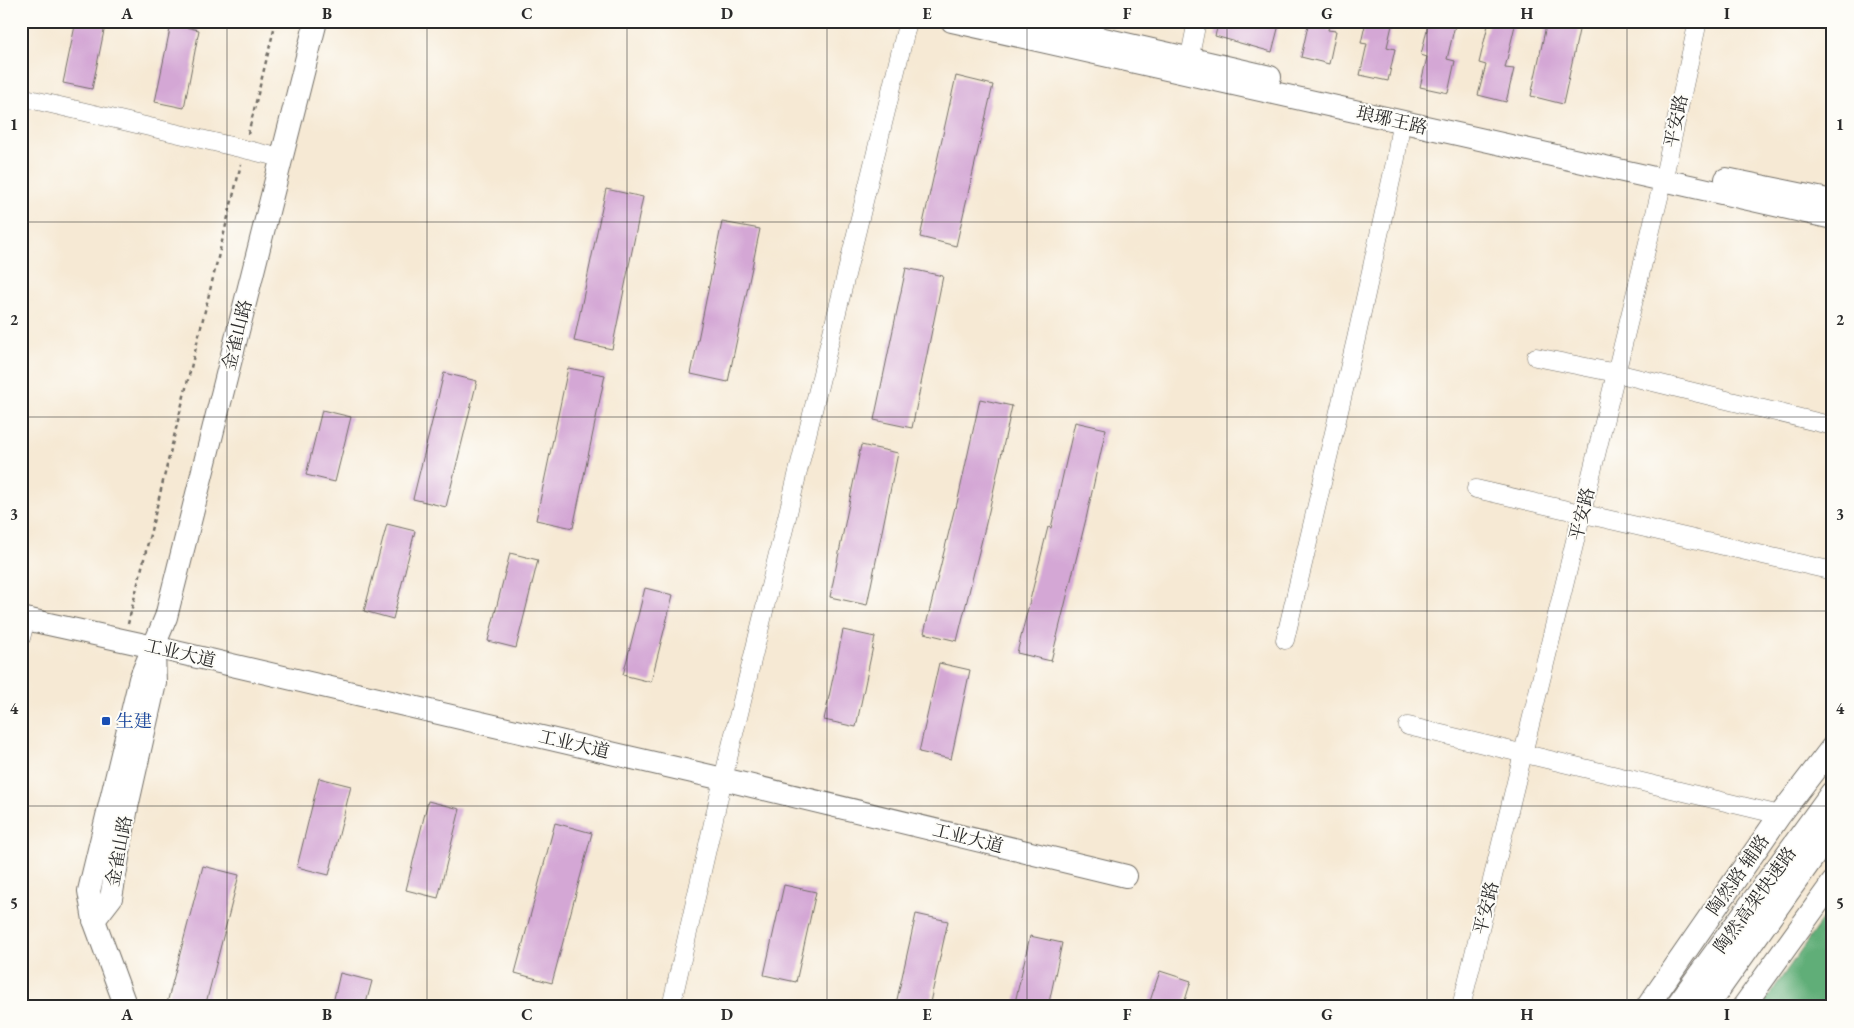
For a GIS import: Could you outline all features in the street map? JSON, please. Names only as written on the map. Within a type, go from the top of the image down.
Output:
[{"type":"highway","name":"陶然高架快速路","points":[[1678,1007],[1833,794]]},
{"type":"highway","name":"陶然高架快速路","points":[[1704,1007],[1833,826]]},
{"type":"main road","name":"金雀山路","points":[[126,1007],[94,920],[111,898],[128,807],[155,683],[155,614],[301,21]]},
{"type":"main road","name":"金雀山路","points":[[154,647],[166,617],[316,21]]},
{"type":"main road","name":"琅琊王路","points":[[952,21],[1188,67],[1665,173],[1833,218]]},
{"type":"main road","name":"琅琊王路","points":[[1025,21],[1188,67],[1401,122],[1665,173],[1833,201]]},
{"type":"main road","name":"工业大道","points":[[23,625],[154,647],[723,779],[1126,876]]},
{"type":"main road","name":"陶然路 辅路","points":[[1647,1007],[1780,815],[1833,746]]},
{"type":"main road","points":[[1743,1007],[1833,882]]},
{"type":"street","points":[[671,1007],[723,779],[908,21]]},
{"type":"street","points":[[1188,67],[1197,21]]},
{"type":"street","name":"平安路","points":[[1461,1007],[1665,173],[1698,21]]},
{"type":"street","points":[[21,97],[269,155]]},
{"type":"street","points":[[1285,640],[1356,339],[1396,158],[1401,122]]},
{"type":"street","points":[[1536,357],[1616,373],[1833,426]]},
{"type":"street","points":[[1476,489],[1833,571]]},
{"type":"street","points":[[1408,726],[1780,815]]},
{"type":"path","points":[[124,641],[276,21]]},
{"type":"green space","points":[[1833,904],[1833,1003],[1830,1007],[1761,1007]]},
{"type":"building","points":[[76,21],[106,21],[92,89],[63,83]]},
{"type":"building","points":[[1219,21],[1280,21],[1272,52],[1215,36]]},
{"type":"building","points":[[1309,21],[1330,21],[1328,30],[1336,31],[1329,64],[1301,57]]},
{"type":"building","points":[[1366,21],[1393,21],[1387,47],[1395,49],[1388,81],[1360,75],[1367,44],[1361,43]]},
{"type":"building","points":[[1429,21],[1456,21],[1447,59],[1455,61],[1448,93],[1420,87],[1427,57],[1421,55]]},
{"type":"building","points":[[1489,21],[1516,21],[1505,68],[1514,69],[1506,102],[1478,95],[1486,65],[1479,63]]},
{"type":"building","points":[[1547,21],[1581,21],[1563,104],[1531,96]]},
{"type":"building","points":[[171,24],[199,30],[184,108],[155,102]]},
{"type":"building","points":[[956,76],[993,85],[956,246],[920,237]]},
{"type":"building","points":[[606,189],[643,197],[612,349],[574,341]]},
{"type":"building","points":[[722,222],[760,229],[728,382],[691,374]]},
{"type":"building","points":[[906,268],[943,276],[912,428],[874,420]]},
{"type":"building","points":[[568,368],[605,375],[573,528],[536,520]]},
{"type":"building","points":[[444,373],[477,381],[446,507],[413,499]]},
{"type":"building","points":[[980,399],[1012,406],[989,511],[957,641],[924,633],[956,508]]},
{"type":"building","points":[[322,410],[351,417],[335,482],[306,475]]},
{"type":"building","points":[[1075,422],[1106,429],[1051,661],[1017,653],[1048,527],[1051,528]]},
{"type":"building","points":[[861,445],[898,453],[867,605],[830,597]]},
{"type":"building","points":[[387,524],[415,531],[393,619],[364,611]]},
{"type":"building","points":[[510,553],[538,560],[516,648],[488,641]]},
{"type":"building","points":[[645,588],[673,595],[651,682],[623,675]]},
{"type":"building","points":[[843,630],[875,637],[856,727],[824,720]]},
{"type":"building","points":[[939,663],[970,670],[951,759],[919,752]]},
{"type":"building","points":[[319,778],[351,786],[329,875],[297,867]]},
{"type":"building","points":[[428,801],[460,809],[438,898],[406,890]]},
{"type":"building","points":[[555,823],[592,833],[552,983],[515,973]]},
{"type":"building","points":[[203,866],[239,875],[205,1007],[166,1007]]},
{"type":"building","points":[[784,885],[816,892],[796,982],[764,975]]},
{"type":"building","points":[[916,914],[948,921],[929,1007],[910,1007],[896,1004]]},
{"type":"building","points":[[1030,936],[1062,943],[1048,1007],[1014,1007]]},
{"type":"building","points":[[1160,971],[1191,981],[1183,1007],[1148,1007]]},
{"type":"building","points":[[340,973],[372,981],[365,1007],[332,1007]]},
{"type":"place","name":"生建","points":[[106,721]]}]
